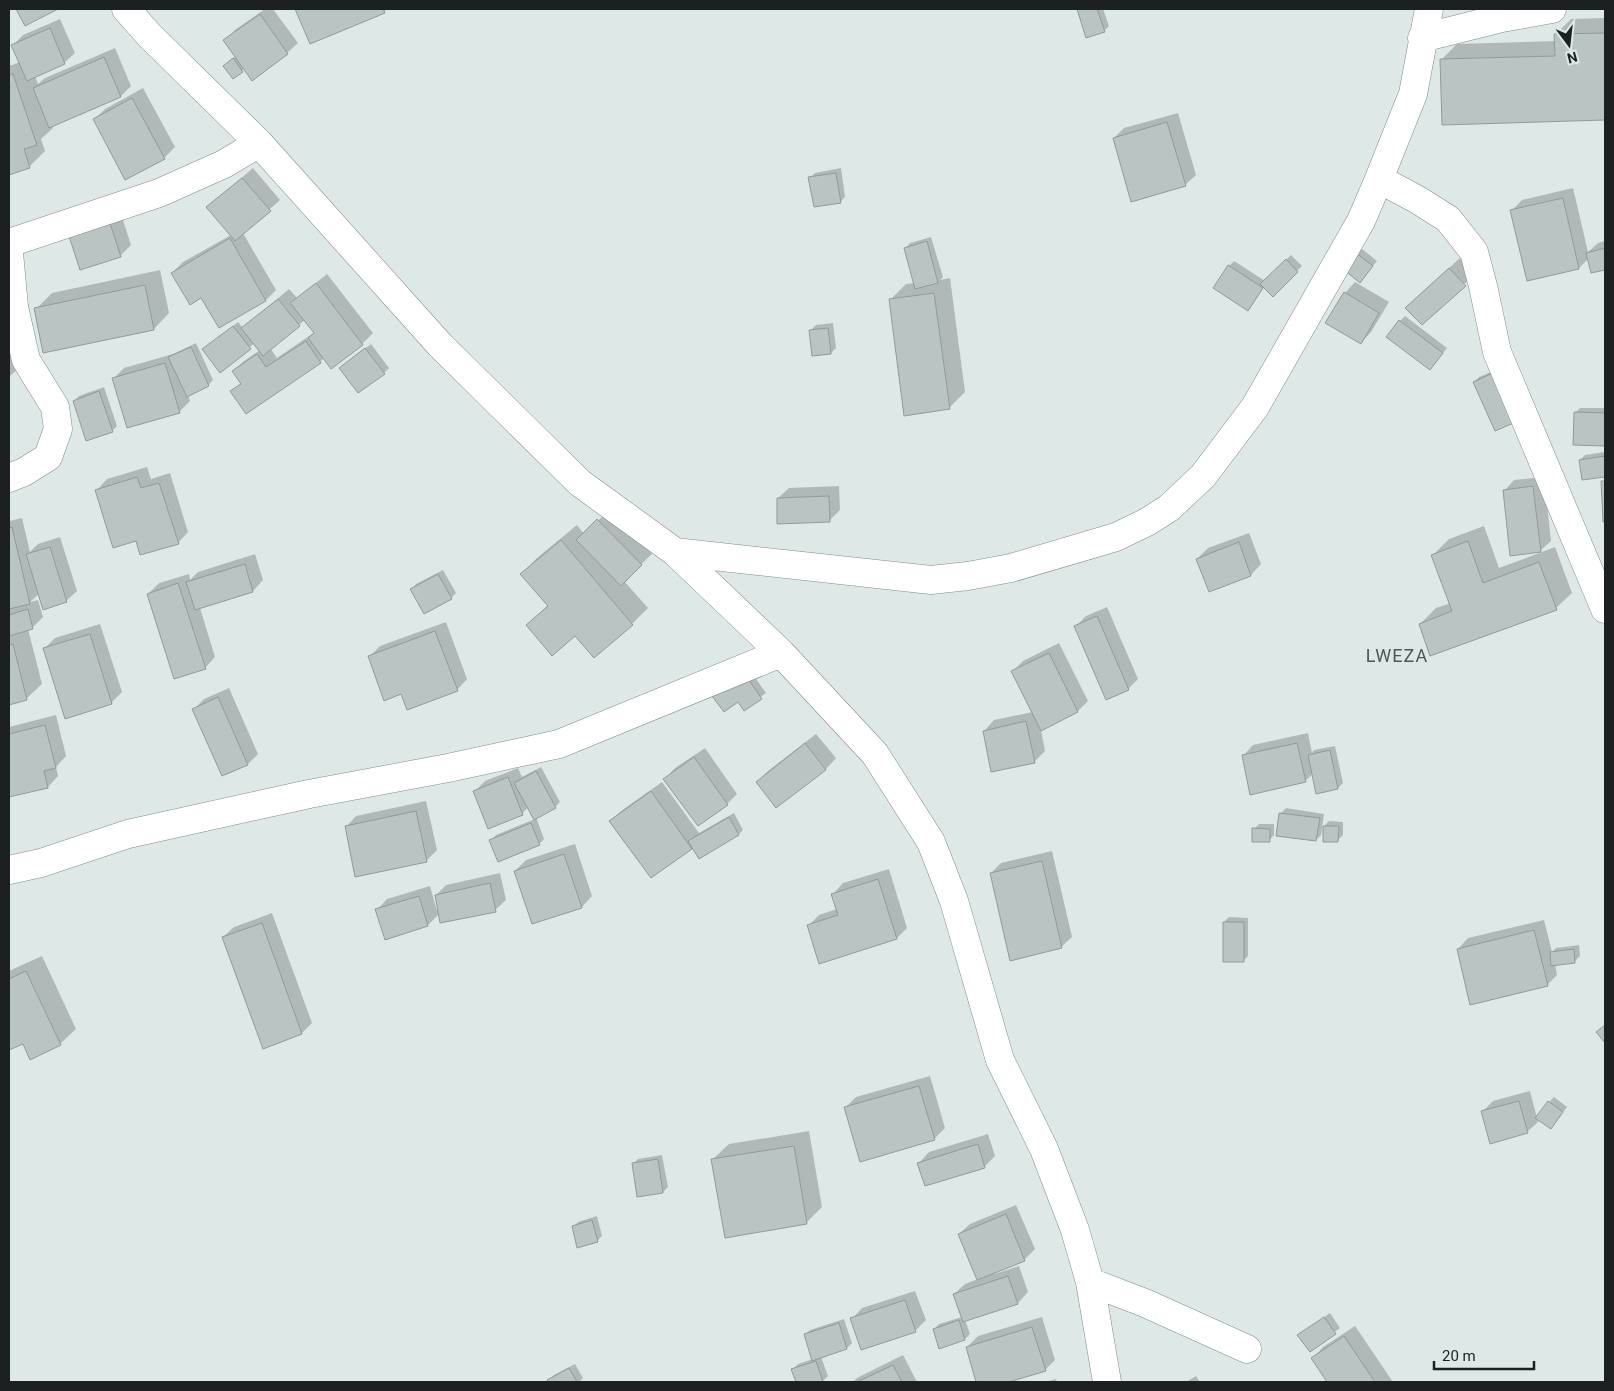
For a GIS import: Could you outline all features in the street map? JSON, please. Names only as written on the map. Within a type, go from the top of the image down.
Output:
[{"type":"street","points":[[126,9],[149,36],[259,143],[440,345],[580,483],[675,552],[781,653],[875,754],[932,842],[954,901],[1000,1060],[1044,1149],[1075,1230],[1090,1282],[1108,1382]]},
{"type":"street","points":[[675,552],[931,580],[968,576],[1011,568],[1116,537],[1147,522],[1169,508],[1203,476],[1255,406],[1361,221],[1380,179],[1413,94],[1422,38],[1429,9]]},
{"type":"street","points":[[1422,38],[1502,18],[1552,9]]},
{"type":"street","points":[[9,243],[159,193],[224,164],[259,143]]},
{"type":"street","points":[[1380,179],[1448,219],[1474,252],[1497,352],[1605,609]]},
{"type":"street","points":[[9,253],[14,307],[26,360],[55,407],[58,429],[48,457],[24,472],[9,478]]},
{"type":"street","points":[[9,870],[41,863],[128,834],[300,796],[448,768],[559,744],[781,653]]},
{"type":"street","points":[[1090,1282],[1145,1303],[1247,1349]]},
{"type":"building","points":[[16,9],[58,9],[25,26]]},
{"type":"building","points":[[295,9],[383,9],[385,13],[310,44]]},
{"type":"building","points":[[1077,9],[1097,9],[1105,32],[1086,38]]},
{"type":"building","points":[[260,14],[288,54],[252,81],[223,40]]},
{"type":"building","points":[[50,28],[65,64],[27,81],[11,45]]},
{"type":"building","points":[[1605,33],[1605,120],[1442,125],[1440,59],[1555,56],[1554,34]]},
{"type":"building","points":[[104,57],[121,97],[49,128],[33,88]]},
{"type":"building","points":[[233,58],[243,72],[233,79],[223,66]]},
{"type":"building","points":[[13,74],[37,145],[24,149],[30,168],[9,175],[9,75]]},
{"type":"building","points":[[132,98],[165,159],[125,180],[93,119]]},
{"type":"building","points":[[1167,122],[1186,186],[1131,202],[1113,138]]},
{"type":"building","points":[[836,173],[841,203],[814,207],[808,177]]},
{"type":"building","points":[[242,178],[271,211],[235,241],[206,207]]},
{"type":"building","points":[[1563,198],[1579,269],[1527,281],[1510,210]]},
{"type":"building","points":[[105,208],[121,257],[80,270],[64,221]]},
{"type":"building","points":[[230,238],[266,301],[219,328],[201,298],[190,305],[171,273]]},
{"type":"building","points":[[927,241],[938,283],[915,289],[904,248]]},
{"type":"building","points":[[1605,248],[1605,270],[1591,273],[1586,253]]},
{"type":"building","points":[[1356,253],[1373,266],[1360,283],[1343,269]]},
{"type":"building","points":[[1286,259],[1298,272],[1273,297],[1260,284]]},
{"type":"building","points":[[1228,265],[1263,288],[1248,311],[1213,288]]},
{"type":"building","points":[[1449,268],[1466,286],[1422,325],[1405,308]]},
{"type":"building","points":[[316,283],[363,345],[331,369],[308,338],[314,333],[290,303]]},
{"type":"building","points":[[145,285],[154,330],[43,353],[34,308]]},
{"type":"building","points":[[1344,292],[1379,313],[1361,344],[1325,323]]},
{"type":"building","points":[[934,293],[950,409],[904,416],[889,299]]},
{"type":"building","points":[[278,299],[300,326],[263,356],[241,328]]},
{"type":"building","points":[[1399,320],[1443,353],[1430,370],[1386,337]]},
{"type":"building","points":[[233,326],[251,349],[220,373],[202,349]]},
{"type":"building","points":[[828,328],[831,354],[812,356],[809,330]]},
{"type":"building","points":[[306,341],[321,363],[246,414],[230,391],[241,384],[232,371],[257,354],[266,367]]},
{"type":"building","points":[[191,347],[209,386],[187,397],[168,357]]},
{"type":"building","points":[[365,348],[385,374],[358,393],[339,368]]},
{"type":"building","points":[[165,363],[180,413],[127,428],[112,378]]},
{"type":"building","points":[[1493,373],[1516,422],[1495,431],[1473,382]]},
{"type":"building","points":[[99,391],[113,432],[86,441],[73,401]]},
{"type":"building","points":[[1574,412],[1605,413],[1605,446],[1573,445]]},
{"type":"building","points":[[1605,456],[1605,477],[1582,480],[1579,460]]},
{"type":"building","points":[[137,477],[141,488],[159,483],[179,544],[140,555],[136,541],[113,548],[95,490]]},
{"type":"building","points":[[1601,481],[1605,481],[1605,522],[1603,522]]},
{"type":"building","points":[[1533,486],[1541,552],[1510,556],[1503,490]]},
{"type":"building","points":[[829,496],[830,522],[777,524],[777,498]]},
{"type":"building","points":[[597,519],[642,565],[621,586],[576,540]]},
{"type":"building","points":[[12,527],[30,604],[9,609],[9,528]]},
{"type":"building","points":[[561,540],[633,625],[594,658],[575,636],[552,656],[526,625],[548,606],[520,574]]},
{"type":"building","points":[[1468,541],[1483,583],[1539,562],[1557,610],[1430,656],[1419,624],[1452,611],[1431,555]]},
{"type":"building","points":[[1239,542],[1251,576],[1209,592],[1196,559]]},
{"type":"building","points":[[50,547],[67,602],[43,610],[26,554]]},
{"type":"building","points":[[245,564],[253,592],[195,610],[186,582]]},
{"type":"building","points":[[438,574],[452,599],[424,614],[410,589]]},
{"type":"building","points":[[178,583],[206,669],[174,679],[147,594]]},
{"type":"building","points":[[28,609],[33,629],[9,636],[9,615]]},
{"type":"building","points":[[1097,616],[1129,690],[1106,700],[1074,626]]},
{"type":"building","points":[[435,631],[458,691],[407,710],[401,694],[384,701],[368,656]]},
{"type":"building","points":[[90,634],[112,704],[65,719],[43,648]]},
{"type":"building","points":[[13,644],[27,700],[9,705],[9,645]]},
{"type":"building","points":[[1049,653],[1078,712],[1041,731],[1011,671]]},
{"type":"building","points":[[744,673],[762,699],[744,711],[738,702],[724,712],[712,696]]},
{"type":"building","points":[[218,697],[248,765],[222,776],[192,709]]},
{"type":"building","points":[[1026,721],[1035,763],[991,772],[983,731]]},
{"type":"building","points":[[45,725],[56,768],[44,771],[48,788],[9,797],[9,734]]},
{"type":"building","points":[[805,743],[826,770],[776,808],[756,782]]},
{"type":"building","points":[[1297,743],[1306,782],[1250,795],[1242,755]]},
{"type":"building","points":[[1330,750],[1338,789],[1316,794],[1308,755]]},
{"type":"building","points":[[694,757],[728,805],[698,826],[663,779]]},
{"type":"building","points":[[536,771],[556,808],[534,820],[514,783]]},
{"type":"building","points":[[508,777],[523,815],[488,829],[473,791]]},
{"type":"building","points":[[651,791],[692,849],[651,878],[609,821]]},
{"type":"building","points":[[416,811],[427,862],[355,877],[345,826]]},
{"type":"building","points":[[1279,813],[1320,818],[1316,841],[1276,836]]},
{"type":"building","points":[[729,817],[739,835],[699,859],[688,841]]},
{"type":"building","points":[[531,823],[540,845],[498,862],[489,840]]},
{"type":"building","points":[[1323,826],[1339,826],[1338,842],[1323,842]]},
{"type":"building","points":[[1252,828],[1270,829],[1270,842],[1252,842]]},
{"type":"building","points":[[564,854],[582,908],[532,924],[514,871]]},
{"type":"building","points":[[1042,861],[1062,948],[1010,961],[990,873]]},
{"type":"building","points":[[878,879],[897,939],[819,964],[807,925],[838,915],[831,894]]},
{"type":"building","points":[[490,883],[496,912],[440,923],[435,895]]},
{"type":"building","points":[[419,896],[428,926],[385,940],[375,909]]},
{"type":"building","points":[[1223,922],[1244,922],[1244,962],[1223,962]]},
{"type":"building","points":[[262,923],[302,1034],[263,1049],[222,937]]},
{"type":"building","points":[[1534,930],[1548,986],[1470,1005],[1457,949]]},
{"type":"building","points":[[1574,949],[1575,963],[1551,966],[1550,952]]},
{"type":"building","points":[[26,971],[61,1045],[30,1060],[23,1044],[9,1050],[9,979]]},
{"type":"building","points":[[1605,1025],[1605,1043],[1596,1032]]},
{"type":"building","points":[[919,1086],[935,1140],[860,1162],[844,1107]]},
{"type":"building","points":[[1519,1101],[1528,1133],[1490,1144],[1481,1111]]},
{"type":"building","points":[[1548,1101],[1563,1112],[1551,1129],[1535,1118]]},
{"type":"building","points":[[978,1144],[985,1168],[925,1186],[917,1163]]},
{"type":"building","points":[[794,1146],[807,1224],[725,1238],[711,1159]]},
{"type":"building","points":[[658,1159],[663,1193],[637,1197],[632,1163]]},
{"type":"building","points":[[1006,1214],[1025,1261],[977,1280],[958,1234]]},
{"type":"building","points":[[592,1220],[598,1242],[577,1248],[572,1226]]},
{"type":"building","points":[[1008,1276],[1018,1304],[963,1322],[953,1294]]},
{"type":"building","points":[[905,1300],[916,1332],[861,1350],[850,1318]]},
{"type":"building","points":[[1324,1317],[1336,1334],[1310,1352],[1297,1335]]},
{"type":"building","points":[[959,1320],[965,1340],[939,1349],[933,1329]]},
{"type":"building","points":[[839,1323],[847,1349],[812,1361],[804,1334]]},
{"type":"building","points":[[1032,1327],[1046,1371],[1009,1382],[976,1382],[966,1347]]},
{"type":"building","points":[[1344,1336],[1375,1382],[1327,1382],[1311,1358]]},
{"type":"building","points":[[816,1361],[823,1382],[796,1382],[791,1369]]},
{"type":"building","points":[[893,1365],[902,1382],[857,1382]]},
{"type":"building","points":[[569,1368],[577,1382],[549,1382],[547,1380]]},
{"type":"district","name":"LWEZA","points":[[1397,656]]}]
